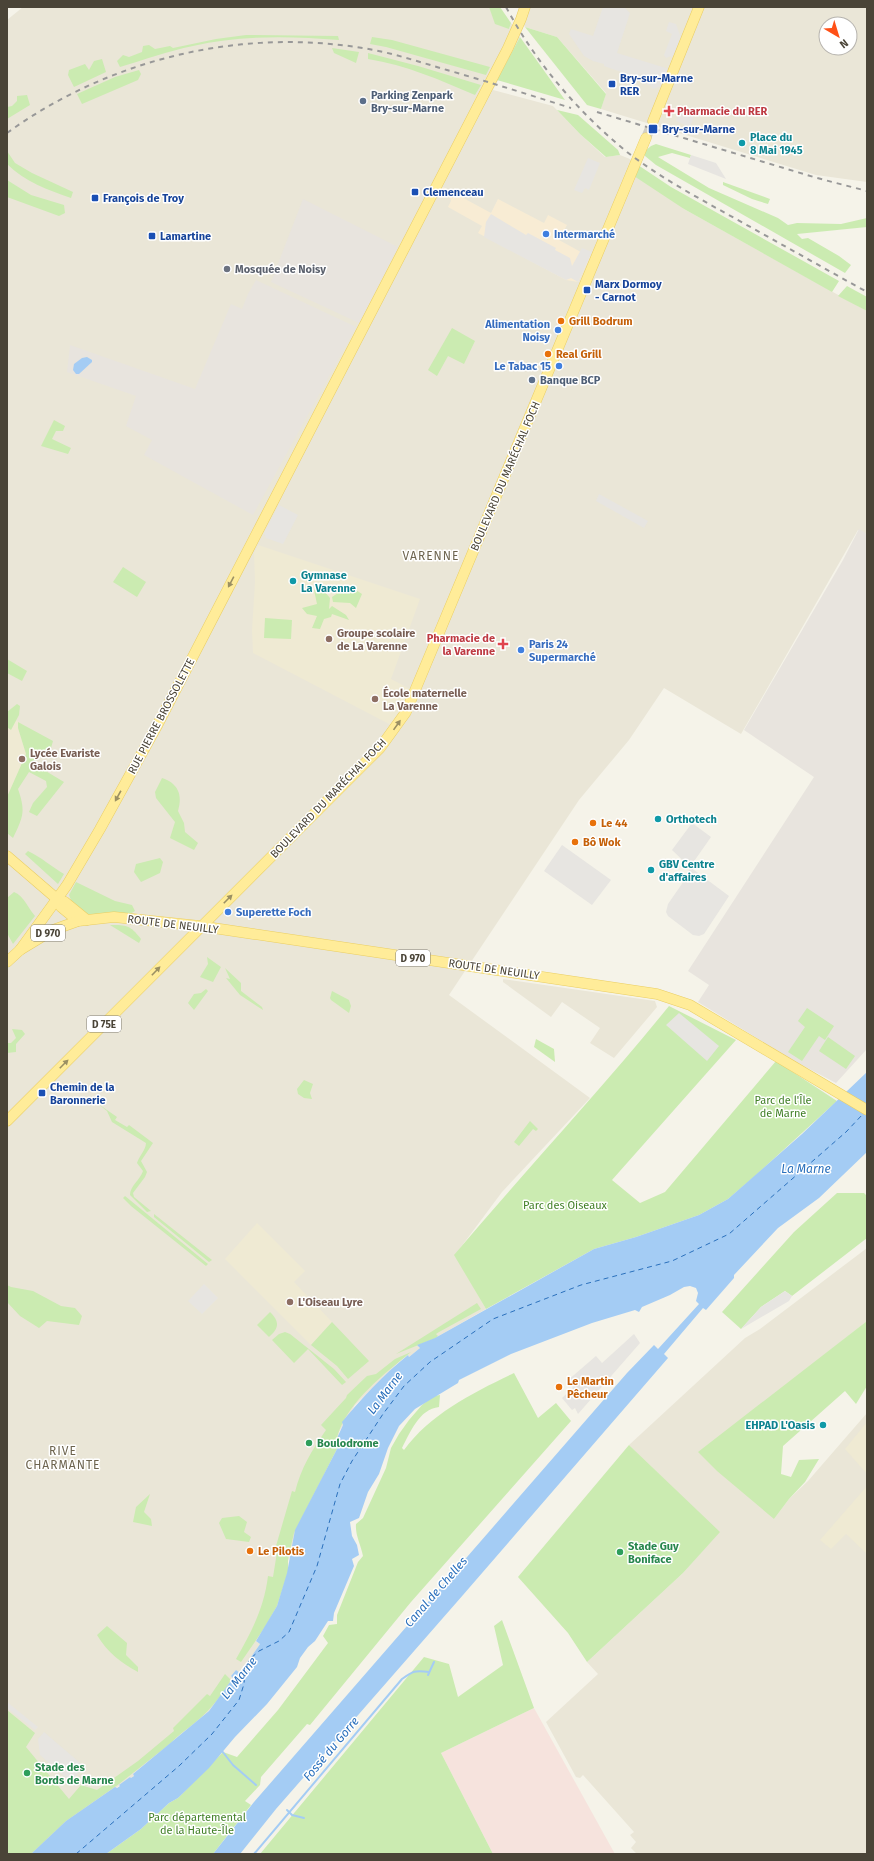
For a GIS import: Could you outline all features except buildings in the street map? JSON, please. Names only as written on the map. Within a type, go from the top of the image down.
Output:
[{"type":"main road","name":"RUE PIERRE BROSSOLETTE","points":[[20,950],[57,899],[100,829],[137,764],[510,42],[524,7]]},
{"type":"main road","points":[[653,121],[687,28],[699,7]]},
{"type":"main road","name":"BOULEVARD DU MARÉCHAL FOCH","points":[[200,926],[380,748],[406,712],[646,138]]},
{"type":"main road","points":[[7,856],[57,899],[61,907],[82,920]]},
{"type":"main road","name":"ROUTE DE NEUILLY","points":[[20,950],[53,930],[82,920],[114,917],[200,926],[657,994],[690,1005],[867,1110]]},
{"type":"main road","name":"D 75E","points":[[7,1121],[200,926]]},
{"type":"main road","name":"D 970","points":[[7,962],[20,950]]},
{"type":"shaded area","points":[[23,7],[490,7],[509,29],[511,23],[520,37],[493,90],[553,106],[605,157],[620,155],[630,159],[684,209],[867,311],[867,534],[858,530],[741,734],[664,688],[629,740],[579,800],[449,995],[590,1098],[502,1192],[455,1255],[486,1309],[435,1338],[417,1345],[420,1348],[409,1357],[408,1355],[400,1361],[355,1405],[339,1432],[337,1449],[331,1459],[288,1561],[287,1573],[277,1606],[256,1641],[260,1644],[240,1673],[236,1670],[231,1676],[233,1678],[209,1711],[133,1774],[134,1776],[131,1778],[130,1777],[31,1854],[7,1854],[7,20]]},
{"type":"shaded area","points":[[521,7],[867,7],[867,182],[816,175],[601,109],[606,93],[557,37],[525,27],[520,20]]},
{"type":"shaded area","points":[[603,7],[624,7],[630,13],[617,53],[669,69],[661,86],[653,89],[651,86],[627,76],[627,74],[604,66],[604,64],[593,61],[584,56],[569,34],[571,29],[593,36]]},
{"type":"shaded area","points":[[669,22],[676,24],[681,38],[673,57],[671,56],[666,58],[664,55],[672,34],[666,31]]},
{"type":"shaded area","points":[[688,108],[696,111],[690,127],[676,121],[681,110]]},
{"type":"shaded area","points":[[691,155],[716,163],[726,179],[688,164]]},
{"type":"shaded area","points":[[588,158],[600,163],[589,190],[585,188],[582,193],[574,190]]},
{"type":"shaded area","points":[[443,187],[491,213],[498,199],[544,223],[548,215],[567,225],[559,240],[590,257],[578,282],[566,280],[478,233],[482,226],[448,207],[451,201],[450,198],[440,193]]},
{"type":"shaded area","points":[[303,199],[398,247],[359,323],[271,282]]},
{"type":"shaded area","points":[[491,214],[526,235],[528,233],[556,248],[555,250],[570,258],[572,266],[582,248],[592,252],[578,282],[571,278],[566,280],[484,237],[486,222]]},
{"type":"shaded area","points":[[256,280],[356,327],[253,515],[144,455],[152,440],[126,426],[136,396],[67,372],[70,345],[195,389],[231,304],[242,309]]},
{"type":"shaded area","points":[[599,494],[648,521],[644,528],[596,501]]},
{"type":"shaded area","points":[[279,505],[298,515],[283,544],[266,538],[264,533]]},
{"type":"shaded area","points":[[859,529],[867,534],[867,1049],[836,1083],[796,1062],[698,1002],[709,985],[688,971],[814,777],[744,730],[843,560]]},
{"type":"shaded area","name":"Groupe scolaire de La Varenne","points":[[258,545],[420,599],[391,679],[410,689],[391,725],[253,653],[252,630],[255,582],[254,553]]},
{"type":"shaded area","name":"Lycée Evariste Galois","points":[[7,715],[45,738],[7,808]]},
{"type":"shaded area","points":[[692,823],[711,837],[690,867],[672,850]]},
{"type":"shaded area","points":[[562,845],[611,880],[592,905],[544,871]]},
{"type":"shaded area","points":[[690,867],[729,896],[704,934],[699,936],[693,935],[668,916],[666,912],[668,904],[686,878]]},
{"type":"shaded area","points":[[503,979],[655,1001],[657,1007],[614,1058],[590,1043],[600,1028],[562,1002],[551,1017],[503,982]]},
{"type":"shaded area","points":[[679,1013],[719,1046],[707,1061],[666,1025]]},
{"type":"shaded area","name":"L'Oiseau Lyre","points":[[257,1223],[305,1271],[294,1282],[332,1322],[311,1345],[225,1259]]},
{"type":"shaded area","points":[[867,1248],[867,1321],[767,1400],[774,1519],[789,1499],[808,1481],[867,1413],[867,1854],[637,1854],[631,1848],[636,1842],[630,1835],[634,1832],[583,1775],[580,1778],[576,1777],[546,1722],[598,1674],[587,1662],[683,1573],[719,1532],[629,1445],[745,1338],[760,1329]]},
{"type":"shaded area","points":[[204,1284],[218,1298],[202,1314],[188,1301]]},
{"type":"shaded area","points":[[785,1291],[792,1296],[789,1301],[741,1329],[761,1307]]},
{"type":"shaded area","points":[[634,1334],[640,1343],[578,1414],[575,1408],[572,1410],[562,1398],[573,1388],[567,1381],[596,1356],[602,1363]]},
{"type":"shaded area","points":[[867,1422],[867,1474],[845,1449]]},
{"type":"shaded area","points":[[867,1486],[867,1554],[846,1534],[831,1549],[820,1540]]},
{"type":"shaded area","points":[[7,1702],[38,1727],[35,1730],[7,1708]]},
{"type":"shaded area","points":[[534,1708],[615,1854],[493,1854],[441,1753]]},
{"type":"shaded area","points":[[44,1732],[86,1768],[77,1774],[76,1787],[40,1755],[38,1739]]},
{"type":"green space","points":[[489,7],[500,7],[511,23],[509,29],[495,24]]},
{"type":"green space","points":[[525,27],[557,37],[606,94],[601,109],[587,105]]},
{"type":"green space","points":[[246,35],[338,36],[339,40],[284,37],[247,38],[211,42],[184,48],[120,67],[117,61],[123,55],[129,57],[142,52],[143,46],[149,45],[155,49],[170,46],[173,48],[216,39]]},
{"type":"green space","points":[[372,37],[392,40],[490,67],[486,75],[386,47],[370,44]]},
{"type":"green space","points":[[520,37],[565,100],[497,80]]},
{"type":"green space","points":[[332,48],[359,52],[356,63],[334,53]]},
{"type":"green space","points":[[368,53],[481,85],[475,95],[409,69],[368,59]]},
{"type":"green space","points":[[102,59],[106,72],[74,87],[68,75],[69,70],[85,64],[89,70],[94,61]]},
{"type":"green space","points":[[139,70],[141,74],[138,80],[82,104],[77,94],[115,77]]},
{"type":"green space","points":[[27,95],[30,105],[7,119],[7,107],[12,106],[17,101],[17,96]]},
{"type":"green space","points":[[557,110],[578,115],[618,150],[620,155],[606,157],[580,134]]},
{"type":"green space","points":[[656,144],[691,155],[690,158],[672,153],[658,157],[709,188],[778,218],[788,225],[797,223],[841,224],[867,218],[867,227],[797,234],[802,239],[808,238],[839,256],[851,265],[845,273],[656,165],[645,156],[645,151]]},
{"type":"green space","points":[[7,151],[15,163],[32,173],[73,192],[71,198],[29,181],[21,176],[7,164]]},
{"type":"green space","points":[[638,165],[671,187],[839,281],[832,292],[684,209],[634,176]]},
{"type":"green space","points":[[7,180],[31,195],[64,205],[65,213],[59,216],[7,197]]},
{"type":"green space","points":[[723,182],[770,199],[768,204],[752,199],[723,185]]},
{"type":"green space","points":[[847,286],[867,297],[867,311],[838,296]]},
{"type":"green space","points":[[452,328],[475,341],[464,364],[448,356],[437,376],[428,370]]},
{"type":"green space","points":[[54,420],[65,426],[63,431],[56,431],[52,439],[71,448],[68,454],[41,446]]},
{"type":"green space","points":[[123,567],[146,582],[137,597],[113,582]]},
{"type":"green space","points":[[347,587],[353,588],[362,594],[356,608],[350,603],[333,602],[332,597]]},
{"type":"green space","points":[[318,589],[324,591],[330,598],[329,609],[332,606],[346,615],[349,620],[332,614],[331,617],[324,619],[320,629],[312,628],[317,616],[307,614],[302,608],[317,604],[314,590]]},
{"type":"green space","points":[[265,618],[292,620],[291,639],[264,638]]},
{"type":"green space","points":[[7,659],[27,671],[22,681],[7,673]]},
{"type":"green space","points":[[17,704],[20,706],[19,715],[11,730],[7,727],[7,712]]},
{"type":"green space","points":[[18,722],[53,741],[51,748],[39,756],[34,764],[64,782],[37,816],[29,812],[33,803],[47,787],[46,781],[29,772],[18,789],[23,809],[19,825],[13,838],[7,833],[7,797],[26,754],[18,728]]},
{"type":"green space","points":[[162,778],[172,783],[178,790],[180,800],[178,811],[184,823],[185,832],[198,843],[194,850],[170,838],[175,822],[156,798],[155,792]]},
{"type":"green space","points":[[28,851],[64,874],[58,884],[25,854]]},
{"type":"green space","points":[[160,858],[163,862],[160,873],[141,882],[134,872],[136,864]]},
{"type":"green space","points":[[76,882],[115,901],[132,905],[135,911],[130,914],[90,916],[71,900],[69,895]]},
{"type":"green space","points":[[14,892],[23,899],[35,916],[13,944],[7,933],[7,898]]},
{"type":"green space","points":[[110,925],[120,925],[131,928],[141,939],[139,943]]},
{"type":"green space","points":[[207,957],[221,967],[213,982],[200,977],[208,964]]},
{"type":"green space","points":[[225,968],[241,983],[241,991],[262,1007],[263,1010],[240,995],[226,978],[230,979]]},
{"type":"green space","points":[[206,989],[208,991],[194,1010],[188,1003],[194,994],[201,993]]},
{"type":"green space","points":[[332,991],[349,1000],[351,1006],[349,1013],[331,1000],[330,998]]},
{"type":"green space","name":"Parc des Oiseaux","points":[[669,1006],[736,1040],[612,1180],[640,1203],[665,1192],[776,1061],[837,1101],[728,1199],[699,1215],[636,1237],[594,1249],[486,1309],[454,1255]]},
{"type":"green space","points":[[807,1008],[834,1026],[825,1040],[819,1036],[802,1061],[788,1052],[805,1027],[798,1021]]},
{"type":"green space","points":[[12,1029],[22,1030],[25,1034],[16,1044],[16,1052],[7,1053],[7,1043],[11,1043],[16,1038]]},
{"type":"green space","points":[[828,1037],[855,1056],[846,1069],[819,1051]]},
{"type":"green space","points":[[536,1039],[554,1049],[555,1062],[534,1047]]},
{"type":"green space","points":[[304,1080],[313,1084],[310,1093],[312,1099],[304,1098],[298,1094],[297,1089]]},
{"type":"green space","points":[[97,1103],[117,1117],[115,1120],[127,1127],[129,1125],[153,1143],[141,1161],[147,1172],[145,1177],[133,1193],[134,1197],[151,1211],[147,1212],[130,1195],[130,1192],[143,1171],[137,1163],[146,1143],[112,1122],[107,1111]]},
{"type":"green space","points":[[530,1121],[538,1129],[536,1131],[533,1129],[519,1146],[514,1142]]},
{"type":"green space","points":[[837,1193],[864,1193],[867,1196],[867,1238],[792,1296],[785,1291],[761,1307],[741,1329],[722,1312],[794,1232]]},
{"type":"green space","points":[[125,1196],[208,1264],[206,1266],[131,1206],[123,1198]]},
{"type":"green space","points":[[154,1214],[212,1260],[209,1262],[154,1217]]},
{"type":"green space","points":[[7,1285],[33,1291],[61,1306],[75,1308],[82,1316],[79,1325],[47,1321],[39,1328],[20,1316],[7,1302]]},
{"type":"green space","points":[[477,1303],[481,1309],[439,1332],[436,1334],[438,1336],[436,1338],[396,1354]]},
{"type":"green space","points":[[270,1312],[277,1322],[277,1325],[275,1331],[269,1337],[257,1325]]},
{"type":"green space","points":[[867,1321],[867,1386],[856,1404],[845,1391],[783,1446],[781,1474],[791,1477],[799,1460],[819,1459],[805,1482],[789,1499],[774,1519],[717,1471],[698,1452]]},
{"type":"green space","points":[[332,1322],[369,1361],[348,1379],[337,1366],[311,1345]]},
{"type":"green space","points":[[285,1332],[290,1334],[334,1369],[346,1382],[342,1385],[308,1349],[294,1363],[272,1340],[279,1334]]},
{"type":"green space","points":[[411,1352],[368,1389],[350,1410],[343,1422],[337,1436],[337,1449],[294,1533],[288,1559],[288,1572],[277,1606],[265,1627],[241,1662],[236,1659],[247,1639],[264,1599],[268,1576],[273,1577],[278,1546],[276,1546],[292,1491],[295,1492],[300,1475],[326,1430],[321,1425],[346,1398],[347,1395],[367,1376],[376,1374],[395,1359]]},
{"type":"green space","name":"Parc départemental de la Haute-Île","points":[[514,1373],[538,1418],[556,1403],[571,1421],[411,1602],[310,1725],[307,1724],[261,1777],[260,1785],[245,1801],[251,1805],[213,1854],[106,1854],[141,1829],[169,1803],[178,1798],[223,1752],[237,1757],[278,1710],[328,1643],[323,1636],[329,1625],[337,1624],[337,1615],[358,1562],[363,1556],[357,1536],[356,1524],[363,1518],[386,1468],[391,1448],[409,1420],[422,1405],[433,1396],[440,1395],[439,1407],[426,1412],[416,1423],[402,1448],[404,1450],[427,1425],[454,1405],[468,1396]]},
{"type":"green space","name":"Stade Guy Boniface","points":[[629,1445],[720,1532],[683,1573],[587,1662],[568,1633],[518,1577]]},
{"type":"green space","points":[[150,1494],[144,1512],[151,1519],[152,1526],[133,1522],[136,1507]]},
{"type":"green space","points":[[239,1516],[247,1522],[244,1532],[251,1537],[249,1542],[226,1539],[219,1523],[222,1518]]},
{"type":"green space","points":[[502,1620],[534,1708],[441,1753],[493,1854],[260,1854],[424,1657],[449,1664],[458,1697],[503,1665],[494,1626]]},
{"type":"green space","points":[[107,1626],[127,1643],[126,1655],[138,1667],[138,1672],[126,1665],[105,1647],[97,1635]]},
{"type":"green space","points":[[225,1674],[231,1680],[212,1707],[171,1743],[119,1784],[66,1821],[31,1854],[7,1854],[7,1710],[35,1733],[26,1747],[69,1799],[81,1785],[97,1790],[138,1761],[174,1731],[173,1728],[207,1694],[210,1696]]},
{"type":"water","points":[[87,357],[92,360],[92,362],[79,374],[76,374],[73,370],[74,364],[82,358]]},
{"type":"water","name":"La Marne","points":[[867,1072],[867,1152],[819,1198],[778,1228],[734,1275],[734,1278],[706,1310],[703,1308],[664,1354],[668,1358],[276,1809],[240,1854],[213,1854],[254,1802],[627,1373],[654,1345],[658,1349],[699,1304],[696,1301],[698,1293],[696,1288],[690,1286],[684,1287],[670,1295],[642,1307],[639,1312],[635,1310],[592,1323],[511,1354],[459,1380],[458,1383],[415,1409],[399,1426],[388,1448],[379,1474],[368,1492],[359,1518],[350,1522],[352,1536],[357,1545],[359,1555],[352,1559],[354,1566],[334,1613],[333,1621],[328,1621],[315,1641],[308,1647],[300,1658],[297,1667],[267,1704],[235,1737],[209,1768],[178,1798],[169,1803],[141,1829],[106,1854],[31,1854],[66,1821],[115,1787],[117,1788],[120,1786],[119,1785],[130,1777],[131,1778],[134,1776],[133,1774],[209,1711],[233,1678],[231,1676],[236,1670],[240,1673],[260,1644],[256,1641],[277,1606],[287,1573],[295,1530],[337,1449],[338,1436],[343,1425],[342,1422],[381,1379],[408,1355],[409,1357],[420,1348],[417,1345],[435,1338],[594,1249],[636,1237],[699,1215],[728,1199],[802,1134]]},
{"type":"waterway","points":[[428,1675],[434,1662]]},
{"type":"waterway","name":"Fossé du Gorre","points":[[254,1854],[402,1679],[414,1672],[429,1672]]},
{"type":"waterway","points":[[222,1751],[233,1765],[256,1785]]},
{"type":"waterway","points":[[287,1810],[292,1815],[304,1818]]},
{"type":"ferry route","points":[[76,1854],[179,1766],[212,1734],[239,1700],[244,1684],[245,1670],[250,1659],[259,1651],[279,1641],[289,1632],[317,1566],[340,1484],[352,1461],[383,1414],[404,1386],[430,1362],[493,1319],[581,1285],[672,1261],[729,1234],[846,1132],[863,1114]]},
{"type":"tunnel","points":[[646,138],[653,121]]},
{"type":"railway","points":[[506,7],[531,48],[559,86],[609,137],[627,152],[663,177],[867,292]]},
{"type":"railway","points":[[7,133],[48,107],[91,85],[136,67],[182,54],[230,46],[278,42],[326,44],[383,52],[411,59],[571,108]]},
{"type":"railway","points":[[597,112],[817,178],[867,191]]},
{"type":"place","name":"Bry-sur-Marne RER","points":[[612,84]]},
{"type":"place","name":"Parking Zenpark Bry-sur-Marne","points":[[363,101]]},
{"type":"place","name":"Pharmacie du RER","points":[[669,111]]},
{"type":"place","name":"Bry-sur-Marne","points":[[653,129]]},
{"type":"place","name":"Place du 8 Mai 1945","points":[[742,143]]},
{"type":"place","name":"Clemenceau","points":[[415,192]]},
{"type":"place","name":"François de Troy","points":[[95,198]]},
{"type":"place","name":"Intermarché","points":[[546,234]]},
{"type":"place","name":"Lamartine","points":[[152,236]]},
{"type":"place","name":"Mosquée de Noisy","points":[[227,269]]},
{"type":"place","name":"Marx Dormoy - Carnot","points":[[587,290]]},
{"type":"place","name":"Grill Bodrum","points":[[561,321]]},
{"type":"place","name":"Alimentation Noisy","points":[[558,330]]},
{"type":"place","name":"Real Grill","points":[[548,354]]},
{"type":"place","name":"Le Tabac 15","points":[[559,366]]},
{"type":"place","name":"Banque BCP","points":[[532,380]]},
{"type":"place","name":"Gymnase La Varenne","points":[[293,581]]},
{"type":"place","name":"Groupe scolaire de La Varenne","points":[[329,639]]},
{"type":"place","name":"Pharmacie de la Varenne","points":[[503,644]]},
{"type":"place","name":"Paris 24 Supermarché","points":[[521,650]]},
{"type":"place","name":"École maternelle La Varenne","points":[[375,699]]},
{"type":"place","name":"Lycée Evariste Galois","points":[[22,759]]},
{"type":"place","name":"Orthotech","points":[[658,819]]},
{"type":"place","name":"Le 44","points":[[593,823]]},
{"type":"place","name":"Bô Wok","points":[[575,842]]},
{"type":"place","name":"GBV Centre d'affaires","points":[[651,870]]},
{"type":"place","name":"Superette Foch","points":[[228,912]]},
{"type":"place","name":"Chemin de la Baronnerie","points":[[42,1093]]},
{"type":"place","name":"L'Oiseau Lyre","points":[[290,1302]]},
{"type":"place","name":"Le Martin Pêcheur","points":[[559,1387]]},
{"type":"place","name":"EHPAD L'Oasis","points":[[823,1425]]},
{"type":"place","name":"Boulodrome","points":[[309,1443]]},
{"type":"place","name":"Le Pilotis","points":[[250,1551]]},
{"type":"place","name":"Stade Guy Boniface","points":[[620,1552]]},
{"type":"place","name":"Stade des Bords de Marne","points":[[27,1773]]},
{"type":"district","name":"VARENNE","points":[[431,556]]},
{"type":"district","name":"RIVE CHARMANTE","points":[[63,1458]]},
{"type":"park label","name":"Parc de l'Île de Marne","points":[[783,1106]]},
{"type":"water label","name":"Canal de Chelles","points":[[436,1592]]}]
